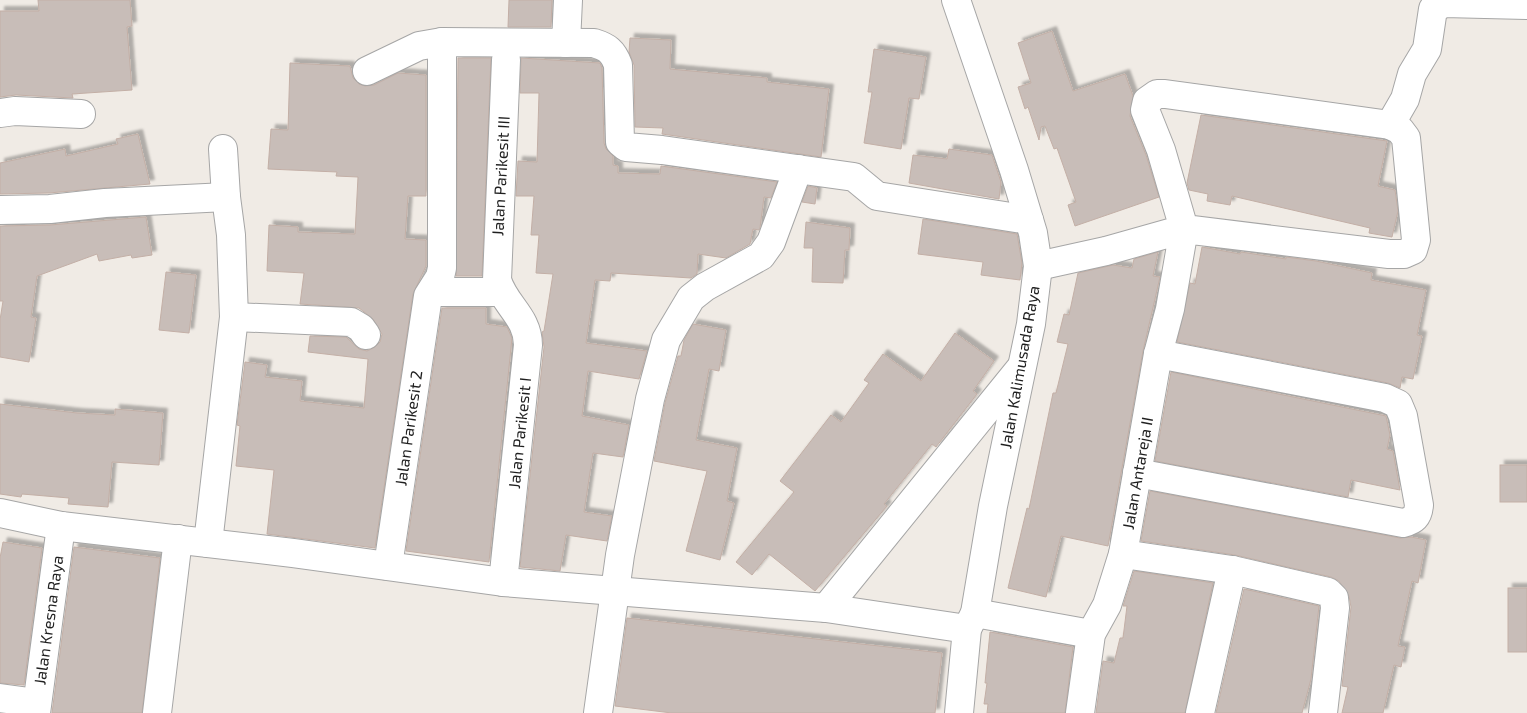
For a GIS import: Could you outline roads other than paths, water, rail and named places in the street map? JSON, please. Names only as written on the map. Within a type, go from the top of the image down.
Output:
[{"type":"street","points":[[566,43],[568,0]]},
{"type":"street","name":"Jalan Kalimusada Raya","points":[[956,0],[1029,220],[1038,266],[1031,324],[971,621],[959,713]]},
{"type":"street","points":[[1390,125],[1405,99],[1412,74],[1427,49],[1433,9],[1444,2],[1527,5]]},
{"type":"street","points":[[367,71],[419,46],[442,42],[466,40],[594,43],[606,47],[614,54],[618,64],[622,146],[854,177],[872,193],[886,198],[1029,220]]},
{"type":"street","name":"Jalan Parikesit 2","points":[[388,566],[428,296],[432,292],[442,268],[442,42]]},
{"type":"street","name":"Jalan Parikesit III","points":[[501,292],[497,280],[496,257],[506,60]]},
{"type":"street","points":[[1038,266],[1106,251],[1184,229],[1389,254],[1404,254],[1413,250],[1416,240],[1408,146],[1400,130],[1390,125],[1165,94],[1150,97],[1145,110],[1161,150],[1184,229]]},
{"type":"street","points":[[0,113],[15,111],[81,114]]},
{"type":"street","points":[[208,543],[234,317],[231,235],[223,148]]},
{"type":"street","points":[[598,713],[614,592],[650,399],[666,340],[691,298],[705,287],[761,256],[771,242],[798,169]]},
{"type":"street","points":[[0,210],[50,209],[105,202],[226,197]]},
{"type":"street","name":"Jalan Antareja II","points":[[1080,713],[1091,634],[1107,605],[1124,554],[1158,354],[1170,309],[1184,229]]},
{"type":"street","points":[[432,292],[501,292]]},
{"type":"street","name":"Jalan Parikesit I","points":[[501,292],[526,325],[528,334],[503,582]]},
{"type":"street","points":[[234,317],[351,322],[361,328],[366,335]]},
{"type":"street","points":[[1138,473],[1403,523],[1413,520],[1418,514],[1403,416],[1398,404],[1385,398],[1158,354]]},
{"type":"street","points":[[826,608],[1021,368]]},
{"type":"street","points":[[0,513],[61,526],[178,539],[503,582],[826,608],[1091,634]]},
{"type":"street","name":"Jalan Kresna Raya","points":[[37,708],[61,526]]},
{"type":"street","points":[[157,713],[178,539]]},
{"type":"street","points":[[1124,554],[1232,570],[1328,592],[1334,598],[1335,608],[1323,713]]},
{"type":"street","points":[[1200,713],[1232,570]]},
{"type":"street","points":[[0,698],[37,708]]}]
